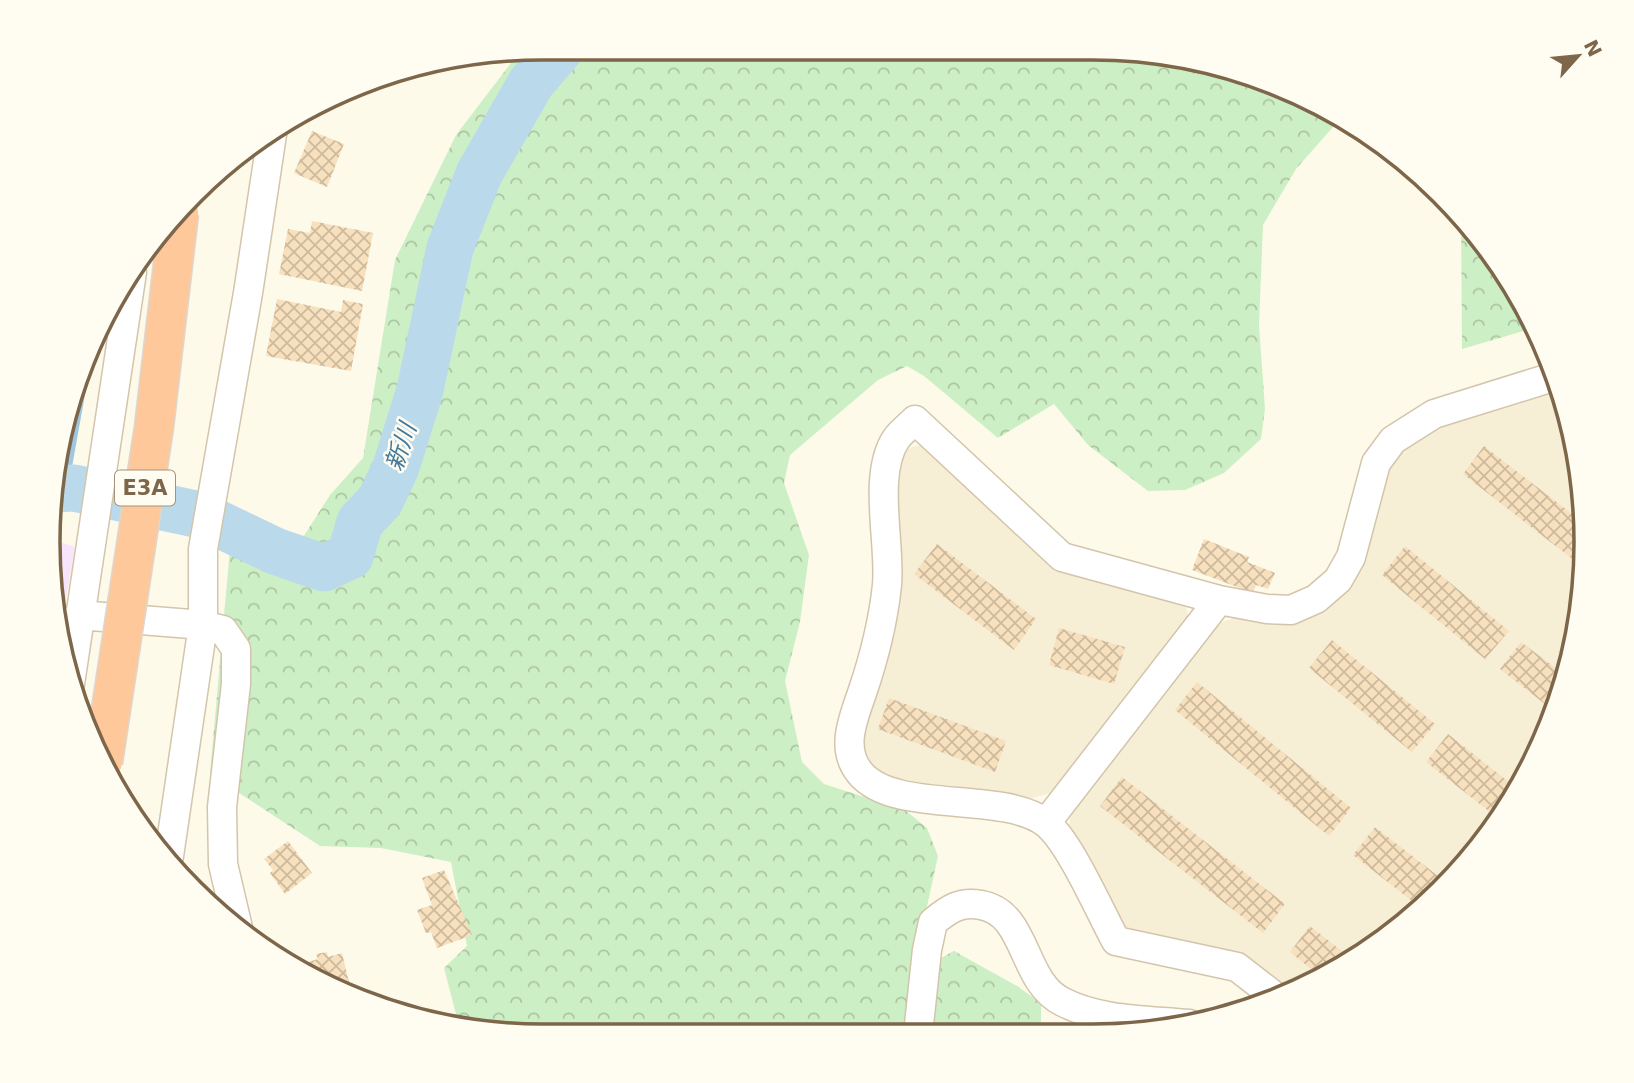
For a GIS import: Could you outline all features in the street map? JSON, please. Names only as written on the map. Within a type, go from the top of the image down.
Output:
[{"type":"highway","name":"E3A","points":[[105,747],[154,427],[178,226]]},
{"type":"street","points":[[170,848],[203,625],[203,549],[270,143]]},
{"type":"street","points":[[74,656],[129,293]]},
{"type":"street","points":[[1267,991],[1237,967],[1116,941],[1060,838],[1046,823],[1025,813],[899,794],[872,786],[858,771],[849,751],[850,727],[877,649],[887,583],[883,482],[895,440],[915,420],[1062,557],[1219,600],[1267,609],[1291,610],[1316,599],[1338,580],[1351,557],[1358,521],[1376,463],[1392,440],[1434,414],[1546,379]]},
{"type":"street","points":[[1046,823],[1219,600]]},
{"type":"street","points":[[79,615],[203,625],[223,630],[236,649],[236,684],[222,807],[223,864],[234,913]]},
{"type":"street","points":[[919,1024],[927,950],[933,922],[958,904],[970,903],[987,906],[1005,915],[1032,972],[1046,991],[1062,1002],[1087,1012],[1150,1019]]},
{"type":"shaded area","points":[[1550,392],[1565,447],[1570,479],[1574,542],[1565,636],[1538,726],[1510,782],[1475,835],[1410,904],[1386,924],[1333,959],[1281,985],[1244,955],[1135,935],[1119,923],[1069,832],[1070,809],[1219,623],[1239,616],[1275,624],[1298,619],[1341,594],[1362,567],[1368,521],[1390,462],[1409,442],[1456,419]]},
{"type":"shaded area","points":[[924,444],[1054,567],[1184,601],[1189,619],[1054,792],[1029,799],[880,779],[864,755],[861,737],[894,478],[903,450]]},
{"type":"shaded area","points":[[60,542],[75,547],[64,606]]},
{"type":"green space","points":[[542,60],[1124,61],[1187,69],[1247,85],[1306,109],[1335,125],[1296,169],[1263,225],[1259,325],[1265,409],[1261,439],[1224,473],[1185,490],[1148,491],[1088,445],[1054,404],[998,438],[924,376],[907,366],[878,380],[790,455],[784,483],[809,555],[800,622],[785,681],[802,762],[824,784],[905,810],[927,828],[938,856],[923,925],[911,1024],[542,1024],[456,1015],[444,968],[467,946],[451,862],[381,848],[320,846],[210,774],[231,537],[284,567],[330,495],[363,458],[395,260],[456,135],[513,61]]},
{"type":"green space","points":[[1461,231],[1493,274],[1526,330],[1462,349]]},
{"type":"green space","points":[[954,951],[1017,986],[1041,1003],[1041,1024],[929,1024],[937,960]]},
{"type":"building","points":[[312,131],[344,144],[327,187],[294,173]]},
{"type":"building","points":[[312,221],[373,233],[362,291],[279,274],[288,229],[310,233]]},
{"type":"building","points":[[277,299],[341,312],[343,300],[363,304],[351,371],[266,356]]},
{"type":"building","points":[[1484,446],[1573,515],[1573,560],[1463,474]]},
{"type":"building","points":[[1204,539],[1249,557],[1247,562],[1275,573],[1268,589],[1256,585],[1253,593],[1192,570]]},
{"type":"building","points":[[937,544],[1036,619],[1014,650],[914,574]]},
{"type":"building","points":[[1405,546],[1509,631],[1485,659],[1382,575]]},
{"type":"building","points":[[1059,628],[1125,647],[1114,684],[1049,665]]},
{"type":"building","points":[[1332,640],[1435,724],[1412,752],[1309,668]]},
{"type":"building","points":[[1521,642],[1557,669],[1546,705],[1500,669]]},
{"type":"building","points":[[1197,682],[1351,808],[1329,836],[1175,710]]},
{"type":"building","points":[[889,698],[1006,741],[995,772],[878,729]]},
{"type":"building","points":[[1448,734],[1510,783],[1491,812],[1426,762]]},
{"type":"building","points":[[1122,777],[1285,904],[1263,933],[1100,806]]},
{"type":"building","points":[[1375,827],[1438,876],[1413,901],[1353,855]]},
{"type":"building","points":[[288,841],[312,873],[285,894],[264,859]]},
{"type":"building","points":[[444,870],[472,935],[437,948],[431,932],[426,933],[417,910],[432,905],[422,878]]},
{"type":"building","points":[[1310,926],[1344,952],[1313,970],[1290,952]]},
{"type":"building","points":[[327,952],[328,957],[342,953],[349,982],[308,964],[318,959],[316,954]]},
{"type":"waterway","name":"新川","points":[[63,489],[74,488],[200,515],[275,551],[324,568],[350,556],[360,522],[380,501],[396,467],[420,390],[450,248],[479,174],[531,83],[551,60]]},
{"type":"waterway","points":[[64,489],[78,409]]}]
